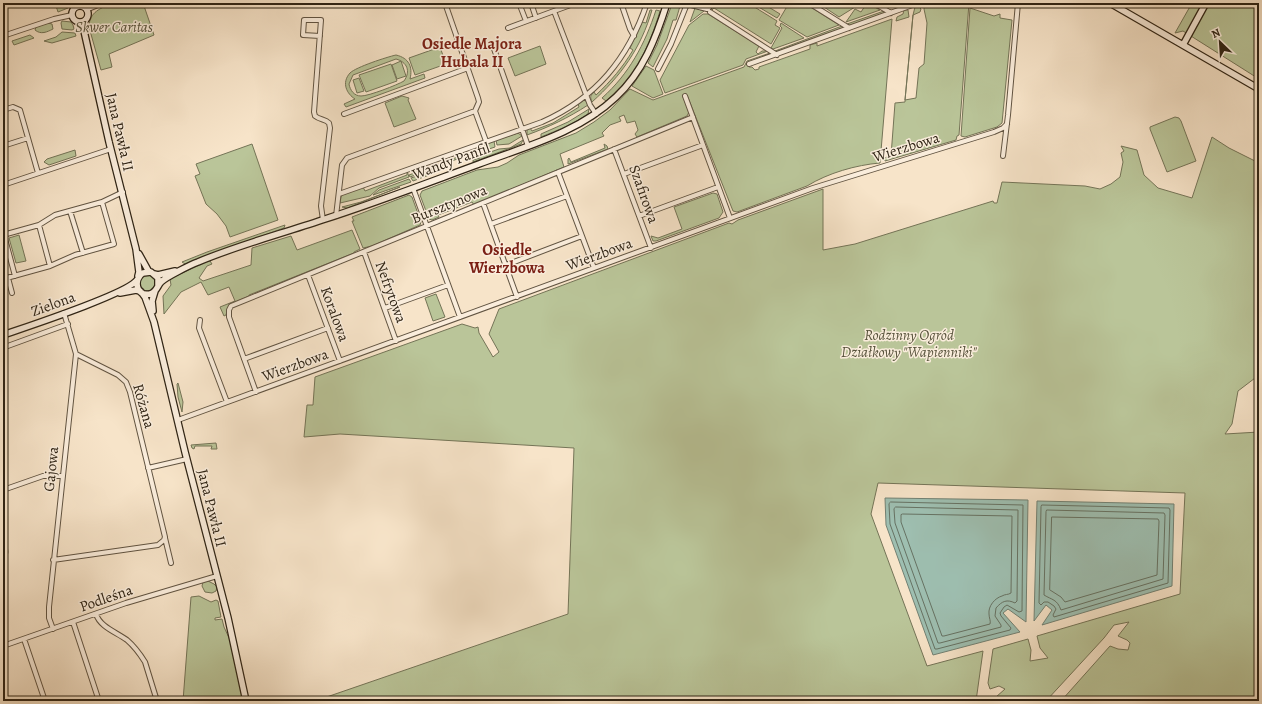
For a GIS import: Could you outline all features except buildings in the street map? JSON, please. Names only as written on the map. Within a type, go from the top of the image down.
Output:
[{"type":"street","points":[[86,10],[103,3]]},
{"type":"street","points":[[445,3],[468,68],[478,102],[475,111],[486,141]]},
{"type":"street","points":[[519,3],[526,22]]},
{"type":"street","points":[[531,3],[536,18]]},
{"type":"street","points":[[508,28],[576,3]]},
{"type":"street","points":[[621,3],[634,36]]},
{"type":"street","points":[[339,194],[551,117],[586,95],[612,71],[634,36],[647,3]]},
{"type":"street","name":"Wandy Panfil","points":[[156,289],[161,282],[183,269],[213,256],[336,216],[528,146],[562,133],[596,114],[618,96],[636,74],[651,48],[667,3]]},
{"type":"street","points":[[658,69],[670,44],[685,4],[696,5],[708,9],[712,3]]},
{"type":"street","points":[[809,3],[849,28]]},
{"type":"street","points":[[874,3],[891,13]]},
{"type":"street","points":[[749,64],[918,3]]},
{"type":"street","points":[[1003,156],[1018,3]]},
{"type":"street","points":[[1110,3],[1259,89]]},
{"type":"street","points":[[1181,44],[1206,3]]},
{"type":"street","points":[[78,5],[86,10],[86,18],[82,22],[75,21],[72,15],[73,10],[78,5]]},
{"type":"street","points":[[554,11],[590,106],[596,114]]},
{"type":"street","points":[[710,12],[777,55]]},
{"type":"street","points":[[3,36],[56,18],[72,15]]},
{"type":"street","points":[[320,36],[303,35],[304,20],[321,20],[320,36],[314,112],[315,116],[320,120],[326,120],[329,123],[330,128],[320,206],[323,220]]},
{"type":"street","name":"Jana Pawła II","points":[[82,22],[111,149],[136,248],[140,272],[138,278]]},
{"type":"street","points":[[493,46],[528,146]]},
{"type":"street","points":[[344,114],[468,68]]},
{"type":"street","points":[[685,96],[730,218]]},
{"type":"street","points":[[3,110],[13,107],[20,110],[38,173]]},
{"type":"street","points":[[336,216],[342,165],[347,158],[475,111]]},
{"type":"street","name":"Bursztynowa","points":[[244,359],[228,313],[231,306],[693,117]]},
{"type":"street","name":"Wierzbowa","points":[[178,420],[813,188],[999,130],[1007,124]]},
{"type":"street","points":[[3,146],[28,138]]},
{"type":"street","points":[[624,174],[703,145]]},
{"type":"street","points":[[3,185],[111,149]]},
{"type":"street","name":"Szafirowa","points":[[614,149],[651,248]]},
{"type":"street","points":[[558,172],[594,268]]},
{"type":"street","points":[[639,216],[718,187]]},
{"type":"street","points":[[413,188],[460,318]]},
{"type":"street","points":[[15,276],[3,235],[40,225],[55,215],[102,202],[122,192]]},
{"type":"street","points":[[491,224],[567,196]]},
{"type":"street","points":[[3,280],[50,266],[75,255],[114,244],[102,202]]},
{"type":"street","points":[[483,203],[517,297]]},
{"type":"street","points":[[70,211],[83,253]]},
{"type":"street","points":[[40,225],[50,266]]},
{"type":"street","points":[[506,264],[582,236]]},
{"type":"street","name":"Jana Pawła II","points":[[136,248],[151,273]]},
{"type":"street","name":"Nefrytowa","points":[[364,252],[396,341]]},
{"type":"street","name":"Wandy Panfil","points":[[151,273],[158,275],[183,269]]},
{"type":"street","points":[[143,273],[151,273],[159,281],[156,289],[150,294],[141,292],[136,284],[138,278],[143,273]]},
{"type":"street","name":"Koralowa","points":[[308,275],[340,361]]},
{"type":"street","points":[[8,278],[12,293]]},
{"type":"street","name":"Zielona","points":[[3,335],[112,295],[134,284],[138,278]]},
{"type":"street","points":[[385,308],[448,285]]},
{"type":"street","name":"Jana Pawła II","points":[[154,322],[152,302],[156,289]]},
{"type":"street","name":"Zielona","points":[[112,295],[136,290],[141,292]]},
{"type":"street","name":"Jana Pawła II","points":[[141,292],[145,297],[154,322],[217,576],[246,701]]},
{"type":"street","name":"Gajowa","points":[[53,629],[49,618],[48,607],[76,354],[64,313]]},
{"type":"street","points":[[200,320],[199,328],[227,402]]},
{"type":"street","name":"Zielona","points":[[3,343],[4,347],[68,324]]},
{"type":"street","points":[[256,392],[244,359],[328,328]]},
{"type":"street","name":"Różana","points":[[76,354],[118,375],[126,382],[130,392],[172,563]]},
{"type":"street","points":[[148,468],[187,459]]},
{"type":"street","points":[[3,490],[43,476],[63,476]]},
{"type":"street","points":[[53,560],[158,545],[164,540],[165,537]]},
{"type":"street","points":[[3,542],[6,556],[3,560]]},
{"type":"street","name":"Podleśna","points":[[3,646],[148,596],[217,576]]},
{"type":"street","points":[[96,614],[100,623],[126,639],[142,656],[157,701]]},
{"type":"street","points":[[73,622],[100,701]]},
{"type":"street","points":[[24,639],[45,701]]},
{"type":"green space","points":[[70,3],[68,8],[58,12],[56,6]]},
{"type":"green space","name":"Skwer Caritas","points":[[113,3],[143,3],[154,35],[109,54],[112,67],[101,70],[89,27],[91,18],[96,11]]},
{"type":"green space","points":[[715,3],[748,3],[777,21],[775,25],[780,28],[771,44],[714,8],[712,10]]},
{"type":"green space","points":[[752,3],[762,3],[780,14],[777,18]]},
{"type":"green space","points":[[789,3],[804,3],[839,25],[807,37],[779,20]]},
{"type":"green space","points":[[818,3],[859,3],[839,17]]},
{"type":"green space","points":[[867,3],[880,10],[846,22],[855,9],[861,12]]},
{"type":"green space","points":[[925,3],[969,3],[959,135],[957,136],[956,140],[885,161],[884,158],[891,156],[895,103],[905,102],[905,100],[916,98],[919,68],[924,64],[927,23],[924,9]]},
{"type":"green space","points":[[1192,3],[1259,3],[1259,79],[1183,31],[1175,33]]},
{"type":"green space","points":[[674,5],[680,6],[676,20],[673,20],[667,39],[653,67],[648,63],[657,45],[671,7]]},
{"type":"green space","points":[[918,6],[921,9],[920,12],[913,15],[915,7]]},
{"type":"green space","points":[[695,8],[704,11],[690,22]]},
{"type":"green space","points":[[970,8],[994,16],[1000,14],[1000,18],[1012,20],[1002,123],[997,127],[965,137],[961,136]]},
{"type":"green space","points":[[650,10],[652,10],[636,49],[612,82],[592,102],[591,98],[594,92],[596,95],[607,84],[621,68],[633,50],[630,48],[642,22],[646,23]]},
{"type":"green space","points":[[656,10],[660,11],[656,24],[640,60],[625,82],[606,101],[602,98],[612,89],[635,58],[647,35]]},
{"type":"green space","points":[[904,10],[908,10],[909,17],[896,21],[897,17],[903,14]]},
{"type":"green space","points":[[884,11],[886,12],[850,26],[847,24]]},
{"type":"green space","points":[[703,14],[708,14],[759,46],[756,52],[758,54],[762,51],[768,51],[746,59],[743,65],[665,93],[660,80],[689,25]]},
{"type":"green space","points":[[892,19],[880,163],[842,170],[815,181],[807,186],[737,212],[733,211],[687,95],[683,97],[689,112],[687,116],[637,137],[635,134],[638,130],[635,121],[627,123],[624,115],[619,117],[621,121],[610,125],[602,133],[604,136],[560,154],[564,167],[474,205],[472,202],[438,215],[439,217],[432,220],[429,219],[420,195],[422,191],[477,170],[498,167],[519,155],[576,133],[610,110],[630,89],[653,100],[744,67],[747,61],[770,53],[771,54],[747,63],[749,67],[752,67],[755,70],[759,69],[759,67],[810,49],[810,45],[817,43],[817,46]]},
{"type":"green space","points":[[62,21],[71,22],[74,29],[62,29]]},
{"type":"green space","points":[[48,23],[52,24],[53,29],[42,33],[35,30],[36,27]]},
{"type":"green space","points":[[781,23],[804,38],[773,49],[771,48],[782,28],[780,26]]},
{"type":"green space","points":[[842,26],[843,28],[777,52],[775,51]]},
{"type":"green space","points":[[62,32],[75,33],[76,36],[52,43],[44,41],[56,37]]},
{"type":"green space","points":[[30,35],[34,38],[14,45],[12,41]]},
{"type":"green space","points":[[540,46],[546,64],[515,76],[508,58]]},
{"type":"green space","points":[[440,47],[446,64],[415,75],[409,58]]},
{"type":"green space","points":[[396,55],[404,58],[409,64],[411,71],[410,79],[424,74],[425,78],[346,107],[344,104],[355,99],[346,88],[347,77],[350,73],[365,65]],"holes":[[[396,59],[400,60],[407,67],[407,74],[404,81],[365,96],[356,95],[351,90],[349,84],[353,75]]]},
{"type":"green space","points":[[401,61],[406,76],[397,79],[392,65]]},
{"type":"green space","points":[[391,64],[397,81],[366,92],[359,75]]},
{"type":"green space","points":[[646,66],[654,70],[663,94],[653,98],[632,86]]},
{"type":"green space","points":[[359,78],[364,91],[357,93],[353,80]]},
{"type":"green space","points":[[402,96],[409,98],[408,100],[416,119],[394,127],[385,103]]},
{"type":"green space","points":[[584,100],[588,105],[581,110],[543,129],[527,135],[527,130],[530,128],[532,131],[553,123],[579,107],[578,104]]},
{"type":"green space","points":[[589,109],[588,114],[577,121],[541,137],[541,134],[568,122]]},
{"type":"green space","points":[[1175,117],[1179,118],[1181,121],[1196,161],[1167,172],[1150,127]]},
{"type":"green space","points":[[518,133],[522,136],[509,144],[497,145],[496,140]]},
{"type":"green space","name":"Rodzinny Ogród Działkowy \"Wapienniki\"","points":[[1212,137],[1229,148],[1259,163],[1259,375],[1238,391],[1232,424],[1225,434],[1259,432],[1259,701],[1061,701],[1110,646],[1128,650],[1130,643],[1118,636],[1129,622],[1114,625],[1104,638],[1046,701],[995,701],[996,697],[1005,689],[999,686],[990,689],[988,683],[993,649],[1028,639],[1031,650],[1030,661],[1048,658],[1040,648],[1037,636],[1180,594],[1185,493],[878,483],[871,514],[927,666],[983,651],[976,701],[315,701],[568,614],[574,448],[340,434],[304,437],[307,405],[313,405],[315,377],[462,324],[475,328],[478,327],[479,333],[493,357],[499,352],[489,334],[499,309],[729,223],[732,224],[738,220],[823,189],[823,250],[855,244],[993,201],[994,203],[997,203],[1002,182],[1085,186],[1100,189],[1111,184],[1120,177],[1123,162],[1121,153],[1124,151],[1121,146],[1137,150],[1144,175],[1158,188],[1192,198]]},
{"type":"green space","points":[[523,140],[521,144],[473,162],[473,160],[480,158],[479,156],[499,149],[510,148]]},
{"type":"green space","points":[[494,141],[495,147],[486,150],[485,148],[481,149],[480,146]]},
{"type":"green space","points":[[252,144],[278,220],[230,237],[226,226],[217,214],[206,204],[195,176],[200,174],[196,164]]},
{"type":"green space","points":[[604,144],[608,149],[568,164],[569,158],[571,162],[605,148]]},
{"type":"green space","points":[[75,150],[76,156],[49,165],[44,162],[47,159]]},
{"type":"green space","points":[[479,150],[480,151],[446,163],[446,161]]},
{"type":"green space","points":[[445,162],[445,164],[410,177],[409,175]]},
{"type":"green space","points":[[407,171],[409,177],[379,188],[370,196],[340,203],[343,194],[363,187],[365,191],[407,175]]},
{"type":"green space","points":[[432,171],[429,175],[413,181],[411,178]]},
{"type":"green space","points":[[409,179],[411,182],[373,195],[379,190]]},
{"type":"green space","points":[[400,187],[347,208],[342,207],[361,202]]},
{"type":"green space","points":[[713,193],[717,194],[723,212],[719,218],[653,241],[651,236],[658,238],[682,229],[674,207]]},
{"type":"green space","points":[[409,195],[412,197],[421,222],[420,225],[372,246],[363,248],[352,221],[354,221],[352,217]]},
{"type":"green space","points":[[285,225],[284,228],[185,264],[182,262],[207,252]]},
{"type":"green space","points":[[352,230],[360,249],[354,253],[249,295],[228,307],[226,315],[224,316],[220,307],[235,301],[229,287],[208,295],[201,282],[181,292],[164,314],[163,296],[171,285],[170,279],[207,261],[210,261],[212,264],[207,266],[199,278],[203,281],[251,265],[252,248],[291,236],[297,250]]},
{"type":"green space","points":[[19,235],[26,261],[16,263],[9,238]]},
{"type":"green space","points":[[148,275],[155,280],[156,283],[151,290],[148,291],[141,286],[140,283],[145,276]]},
{"type":"green space","points":[[436,294],[445,317],[433,321],[425,298]]},
{"type":"green space","points":[[178,383],[183,402],[182,412],[178,397]]},
{"type":"green space","points":[[216,443],[217,449],[211,449],[212,446],[195,446],[194,449],[191,445]]},
{"type":"green space","points":[[208,581],[217,587],[216,591],[212,593],[205,592],[202,586],[203,582]]},
{"type":"green space","points":[[199,596],[211,602],[216,600],[218,601],[221,617],[215,618],[215,620],[222,619],[230,640],[243,701],[183,701],[191,597]]},
{"type":"water","points":[[885,498],[1028,500],[1026,622],[1008,609],[1003,613],[1020,632],[933,655],[886,525]]},
{"type":"water","points":[[1037,501],[1174,504],[1172,586],[1042,625],[1052,610],[1046,605],[1034,621]]},
{"type":"district","name":"Osiedle Majora Hubala II","points":[[472,53]]},
{"type":"district","name":"Osiedle Wierzbowa","points":[[507,259]]}]
